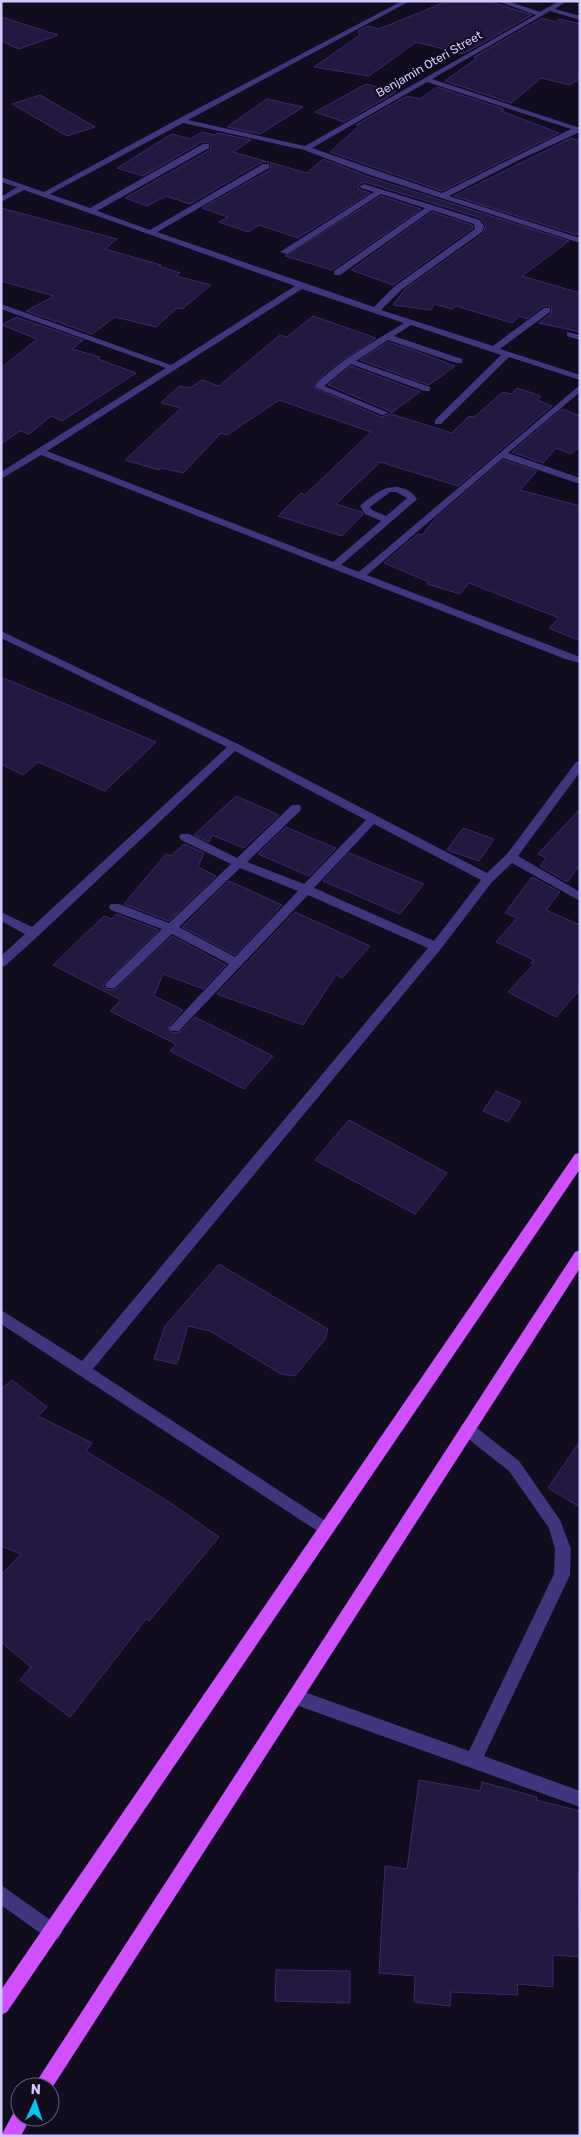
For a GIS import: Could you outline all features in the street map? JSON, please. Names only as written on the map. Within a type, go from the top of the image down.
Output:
[{"type":"main road","points":[[1,2006],[580,1158]]},
{"type":"main road","points":[[49,2077],[214,1826],[467,1429],[580,1256]]},
{"type":"street","points":[[45,194],[180,120],[407,1]]},
{"type":"street","points":[[500,1],[540,14]]},
{"type":"street","name":"Benjamin Oteri Street","points":[[306,148],[564,1]]},
{"type":"street","points":[[549,9],[580,18]]},
{"type":"street","points":[[426,80],[579,129]]},
{"type":"street","points":[[180,120],[306,148],[373,173],[580,241]]},
{"type":"street","points":[[443,196],[518,157],[579,129]]},
{"type":"street","points":[[91,210],[206,146]]},
{"type":"street","points":[[151,232],[266,166]]},
{"type":"street","points":[[1,179],[301,286],[580,378]]},
{"type":"street","points":[[1,200],[23,186]]},
{"type":"street","points":[[364,186],[477,222],[480,226],[479,230],[398,288],[375,311]]},
{"type":"street","points":[[284,252],[380,192]]},
{"type":"street","points":[[336,273],[431,207]]},
{"type":"street","points":[[1,476],[301,286]]},
{"type":"street","points":[[1,306],[172,368]]},
{"type":"street","points":[[493,350],[547,310]]},
{"type":"street","points":[[385,413],[319,387],[321,383],[350,360],[410,323]]},
{"type":"street","points":[[570,334],[580,338]]},
{"type":"street","points":[[388,337],[459,361]]},
{"type":"street","points":[[438,422],[506,354]]},
{"type":"street","points":[[350,360],[427,389]]},
{"type":"street","points":[[360,576],[580,387]]},
{"type":"street","points":[[40,451],[569,658],[580,660]]},
{"type":"street","points":[[502,454],[580,481]]},
{"type":"street","points":[[334,566],[412,499],[411,496],[397,489],[386,489],[365,506],[368,512],[387,520]]},
{"type":"street","points":[[1,634],[234,746],[488,879]]},
{"type":"street","points":[[1,963],[234,746]]},
{"type":"street","points":[[83,1370],[436,947],[488,879],[511,857],[580,764]]},
{"type":"street","points":[[111,985],[296,808]]},
{"type":"street","points":[[175,1028],[373,818]]},
{"type":"street","points":[[184,837],[239,863],[307,890],[436,947]]},
{"type":"street","points":[[511,857],[580,897]]},
{"type":"street","points":[[115,906],[171,928],[237,963]]},
{"type":"street","points":[[1,916],[34,933]]},
{"type":"street","points":[[1,1316],[326,1529]]},
{"type":"street","points":[[467,1429],[514,1466],[555,1525],[563,1549],[562,1575],[473,1760]]},
{"type":"street","points":[[296,1697],[580,1799]]},
{"type":"street","points":[[1,1894],[52,1932]]},
{"type":"building","points":[[448,1],[488,1],[532,15],[463,54],[416,42],[369,76],[314,67],[360,35],[358,31],[368,26],[379,29]]},
{"type":"building","points":[[1,17],[58,35],[19,49],[1,41]]},
{"type":"building","points":[[542,18],[556,22],[559,19],[580,24],[580,78],[570,85],[541,78],[511,103],[445,81],[477,58],[474,57]]},
{"type":"building","points":[[366,84],[396,92],[344,122],[315,112]]},
{"type":"building","points":[[437,87],[504,109],[501,111],[559,133],[442,191],[330,152],[359,126],[356,125],[407,96],[420,99]]},
{"type":"building","points":[[40,95],[95,127],[67,136],[12,104]]},
{"type":"building","points":[[267,99],[303,107],[260,134],[227,127]]},
{"type":"building","points":[[202,132],[214,135],[218,133],[251,140],[233,152],[268,162],[262,162],[190,204],[166,196],[147,206],[125,198],[210,150],[211,144],[209,142],[202,142],[143,176],[117,168],[172,134],[190,139]]},
{"type":"building","points":[[571,138],[580,141],[580,233],[577,235],[454,196]]},
{"type":"building","points":[[323,159],[369,177],[569,241],[522,276],[580,293],[580,332],[539,323],[551,314],[552,308],[550,306],[543,306],[527,319],[519,316],[512,323],[456,306],[452,309],[434,304],[431,310],[393,305],[405,289],[483,234],[486,225],[481,218],[365,182],[359,184],[358,187],[360,190],[370,193],[298,238],[259,225],[248,232],[219,222],[228,217],[202,208],[270,170],[271,164],[269,162],[307,173]]},
{"type":"building","points":[[381,196],[421,209],[332,270],[285,256]]},
{"type":"building","points":[[1,208],[117,239],[105,249],[161,265],[159,266],[180,273],[176,276],[211,285],[182,309],[177,308],[156,327],[115,317],[92,334],[26,311],[54,296],[1,281]]},
{"type":"building","points":[[432,212],[472,225],[473,228],[393,285],[351,270]]},
{"type":"building","points":[[313,316],[376,338],[328,370],[313,387],[381,417],[391,414],[452,433],[469,416],[474,417],[503,392],[511,394],[517,388],[541,396],[537,400],[552,406],[458,486],[380,462],[336,504],[362,512],[363,514],[342,536],[278,516],[301,493],[305,495],[371,432],[279,400],[227,435],[221,433],[183,473],[162,468],[159,470],[125,460],[181,408],[161,403],[179,386],[190,388],[202,380],[219,386],[280,335],[287,337]]},
{"type":"building","points":[[16,317],[83,340],[72,349],[100,357],[98,359],[136,373],[62,421],[51,416],[29,434],[20,431],[1,444],[1,368],[37,339],[2,325]]},
{"type":"building","points":[[388,342],[455,366],[429,385],[360,360]]},
{"type":"building","points":[[351,366],[420,392],[391,413],[328,385]]},
{"type":"building","points":[[562,409],[580,416],[580,446],[571,454],[556,448],[543,463],[512,452]]},
{"type":"building","points":[[503,460],[537,471],[520,490],[580,506],[580,641],[549,628],[559,618],[469,583],[460,594],[427,584],[429,582],[384,563],[418,534],[422,535],[436,518]]},
{"type":"building","points":[[1,677],[156,742],[105,791],[38,762],[23,775],[1,764]]},
{"type":"building","points":[[236,796],[279,815],[244,848],[212,835],[209,842],[194,835]]},
{"type":"building","points":[[580,809],[580,865],[567,882],[540,866],[546,858],[538,854]]},
{"type":"building","points":[[286,827],[336,848],[309,876],[258,854]]},
{"type":"building","points":[[463,828],[494,839],[479,861],[447,850]]},
{"type":"building","points":[[184,844],[204,853],[198,867],[216,876],[169,921],[124,904],[166,854],[171,856]]},
{"type":"building","points":[[349,853],[424,884],[400,914],[323,881]]},
{"type":"building","points":[[532,877],[560,892],[546,910],[580,925],[580,989],[556,1017],[508,992],[534,964],[531,963],[534,960],[496,942],[517,918],[505,913]]},
{"type":"building","points":[[229,881],[282,905],[235,955],[182,927]]},
{"type":"building","points":[[295,912],[370,946],[342,978],[336,975],[303,1025],[217,994]]},
{"type":"building","points":[[116,914],[159,930],[106,981],[103,986],[107,990],[116,989],[172,936],[226,965],[203,989],[163,974],[154,996],[183,1010],[168,1027],[171,1033],[180,1032],[195,1017],[273,1056],[244,1089],[170,1051],[176,1044],[110,1011],[121,1000],[53,965],[104,916],[112,919]]},
{"type":"building","points":[[496,1091],[521,1102],[508,1122],[483,1111]]},
{"type":"building","points":[[349,1120],[447,1173],[415,1214],[315,1160]]},
{"type":"building","points":[[219,1264],[328,1329],[325,1339],[295,1376],[281,1374],[210,1331],[188,1326],[177,1364],[154,1359],[165,1326]]},
{"type":"building","points":[[12,1380],[47,1407],[38,1416],[92,1443],[86,1451],[172,1504],[219,1537],[149,1621],[146,1619],[70,1717],[20,1680],[31,1667],[1,1642],[1,1575],[21,1554],[1,1546],[1,1389]]},
{"type":"building","points":[[580,1441],[580,1507],[548,1488]]},
{"type":"building","points":[[419,1780],[480,1791],[482,1782],[537,1797],[536,1800],[580,1811],[580,1878],[578,1878],[580,1957],[553,1955],[553,1987],[517,1984],[518,1995],[451,1992],[450,2006],[414,2002],[415,1976],[379,1973],[385,1866],[407,1869]]},
{"type":"building","points":[[276,1970],[350,1971],[350,2003],[275,2001]]}]
